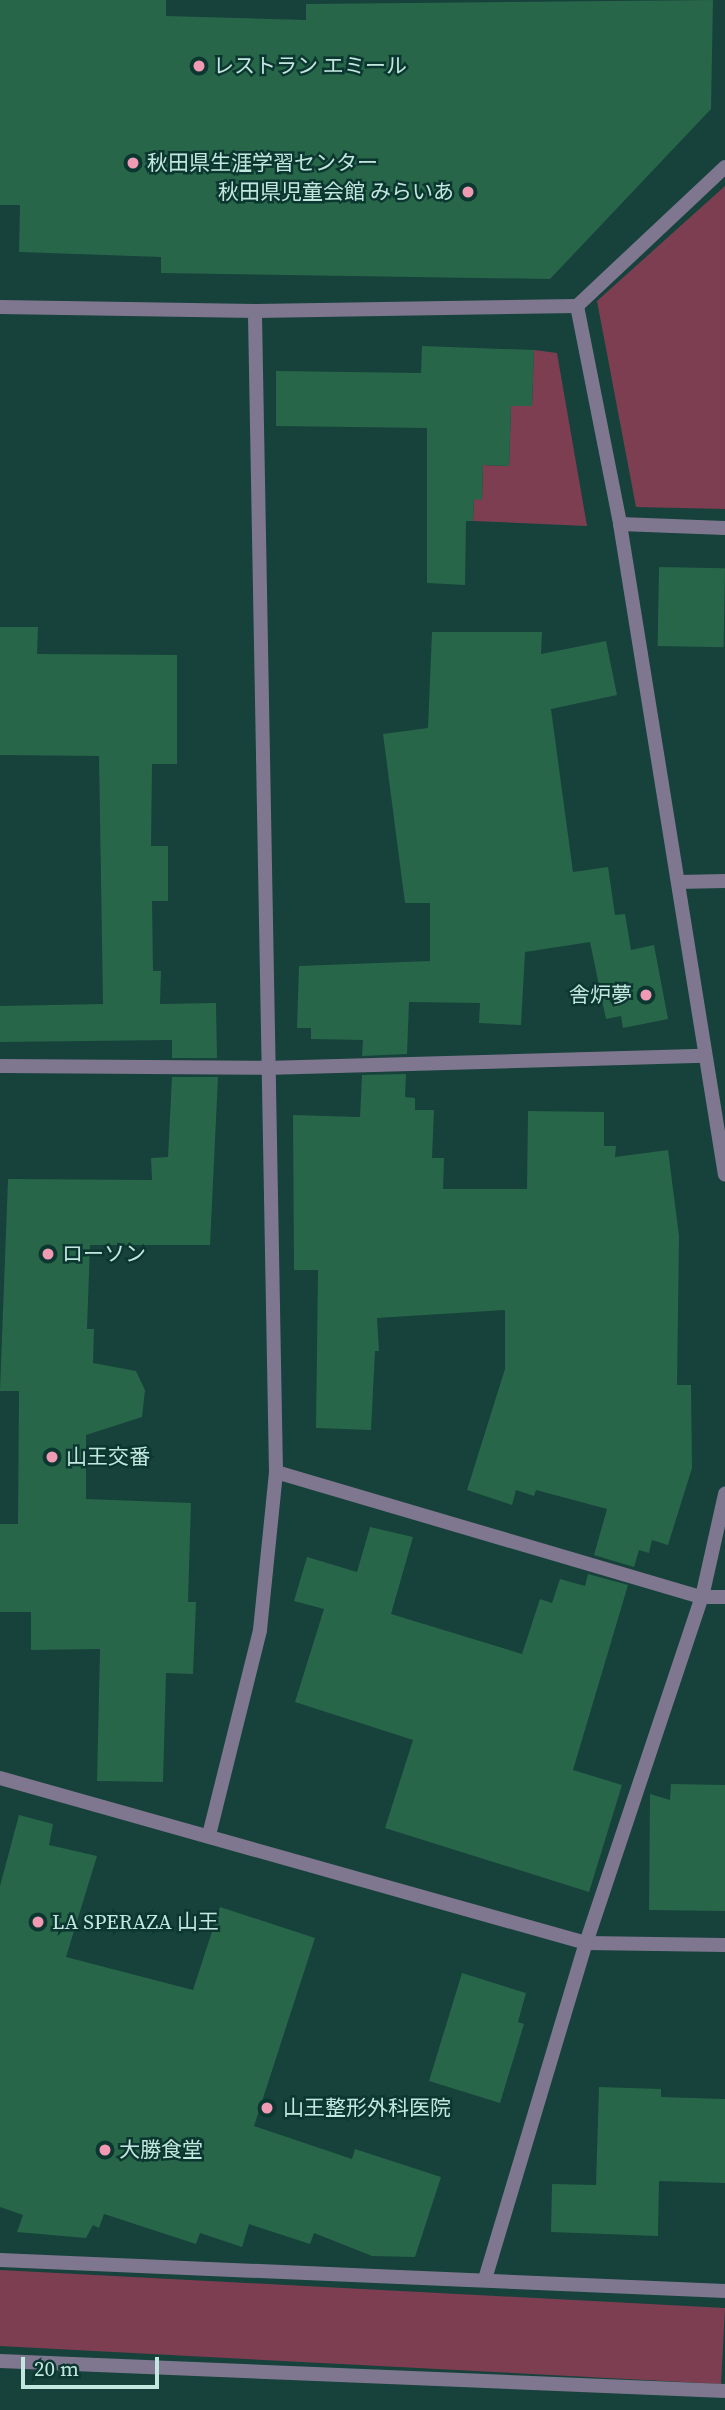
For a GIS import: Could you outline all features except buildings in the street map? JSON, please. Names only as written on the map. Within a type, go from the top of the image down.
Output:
[{"type":"street","points":[[0,307],[255,311],[578,306],[725,167]]},
{"type":"street","points":[[578,306],[620,524],[725,1175]]},
{"type":"street","points":[[209,1835],[260,1630],[276,1472],[265,1068],[255,311]]},
{"type":"street","points":[[620,524],[725,528]]},
{"type":"street","points":[[678,882],[725,881]]},
{"type":"street","points":[[0,1066],[265,1068],[704,1056]]},
{"type":"street","points":[[276,1472],[702,1597],[725,1597]]},
{"type":"street","points":[[485,2279],[586,1943],[702,1597],[725,1494]]},
{"type":"street","points":[[0,1778],[586,1943],[725,1945]]},
{"type":"street","points":[[0,2260],[725,2291]]},
{"type":"street","points":[[0,2361],[725,2392]]},
{"type":"shaded area","points":[[725,186],[725,509],[636,507],[597,301]]},
{"type":"shaded area","points":[[534,350],[557,353],[587,526],[473,521],[474,499],[482,499],[483,465],[509,466],[511,406],[532,406]]},
{"type":"shaded area","points":[[0,2270],[725,2308],[721,2384],[0,2346]]},
{"type":"place","name":"レストラン エミール","points":[[199,66]]},
{"type":"place","name":"秋田県生涯学習センター","points":[[133,163]]},
{"type":"place","name":"秋田県児童会館 みらいあ","points":[[468,192]]},
{"type":"place","name":"舎炉夢","points":[[646,995]]},
{"type":"place","name":"ローソン","points":[[48,1254]]},
{"type":"place","name":"山王交番","points":[[52,1457]]},
{"type":"place","name":"LA SPERAZA 山王","points":[[38,1922]]},
{"type":"place","name":"山王整形外科医院","points":[[267,2108]]},
{"type":"place","name":"大勝食堂","points":[[105,2150]]}]
